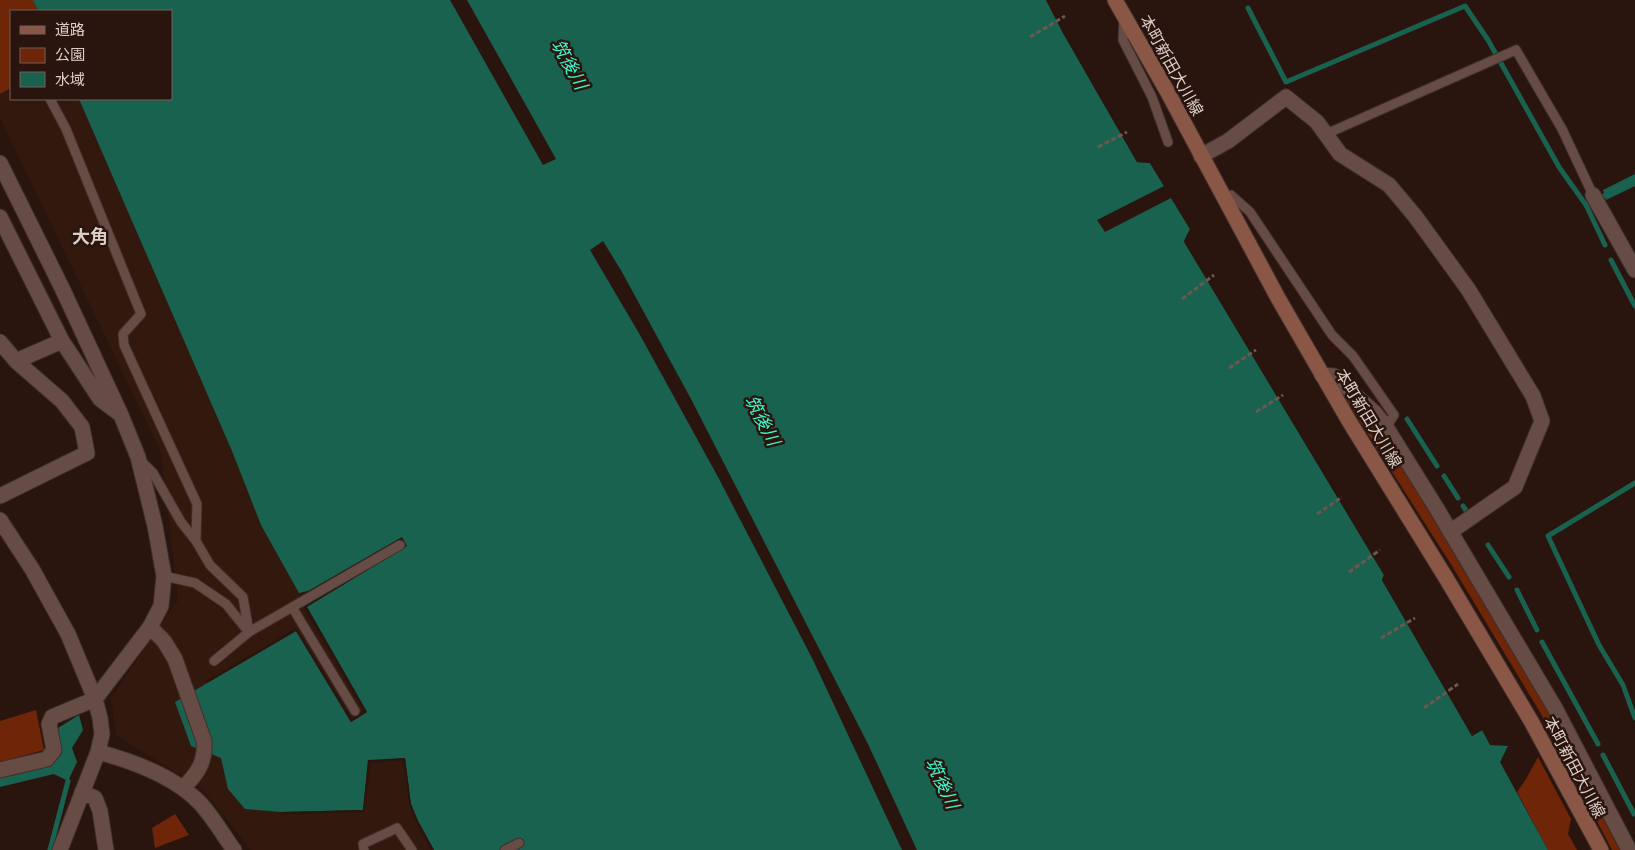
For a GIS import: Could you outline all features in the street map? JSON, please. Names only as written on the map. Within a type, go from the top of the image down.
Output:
[{"type":"main road","name":"本町新田大川線","points":[[1115,0],[1278,298],[1322,375],[1521,704],[1600,850]]},
{"type":"street","points":[[1202,156],[1228,140],[1286,96],[1317,122],[1340,154],[1389,185],[1451,264],[1533,396],[1542,421],[1515,487],[1450,532]]},
{"type":"street","points":[[0,163],[62,288],[121,415],[138,457],[155,526],[164,576],[161,606],[150,627],[95,699],[52,718],[49,724],[54,750],[47,759],[0,770]]},
{"type":"street","points":[[1593,195],[1635,270]]},
{"type":"street","points":[[0,217],[62,341],[100,399],[121,415]]},
{"type":"street","points":[[16,361],[62,341]]},
{"type":"street","points":[[0,342],[16,361],[62,400],[82,427],[87,453],[0,496]]},
{"type":"street","points":[[1322,375],[1334,376],[1374,412],[1386,427],[1555,708],[1629,850]]},
{"type":"street","points":[[0,520],[32,569],[68,634],[95,699],[102,734],[98,752],[60,850]]},
{"type":"street","points":[[150,627],[164,641],[171,653],[204,741],[202,765],[196,776],[183,788]]},
{"type":"street","points":[[98,752],[119,757],[172,781],[183,788],[200,804],[234,850]]},
{"type":"street","points":[[82,792],[95,798],[100,811],[106,850]]},
{"type":"lane","points":[[1124,15],[1123,40],[1152,96],[1168,142]]},
{"type":"lane","points":[[1326,134],[1516,50],[1562,129],[1593,195]]},
{"type":"lane","points":[[51,100],[66,129],[142,314],[123,334],[124,345],[197,504],[196,540]]},
{"type":"lane","points":[[1223,197],[1232,195],[1250,212],[1332,335],[1353,356],[1394,415],[1386,427]]},
{"type":"lane","points":[[138,457],[154,473],[181,522],[196,540],[210,565],[243,598],[249,632]]},
{"type":"lane","points":[[214,661],[249,632],[400,545]]},
{"type":"lane","points":[[164,576],[195,583],[226,604],[249,632]]},
{"type":"lane","points":[[292,608],[355,710]]},
{"type":"lane","points":[[364,850],[362,844],[397,828],[412,850]]},
{"type":"lane","points":[[505,850],[519,843]]},
{"type":"path","points":[[1030,37],[1065,16]]},
{"type":"path","points":[[1098,146],[1127,132]]},
{"type":"path","points":[[1182,299],[1214,274]]},
{"type":"path","points":[[1229,368],[1256,350]]},
{"type":"path","points":[[1256,412],[1284,395]]},
{"type":"path","points":[[1317,514],[1342,497]]},
{"type":"path","points":[[1349,572],[1380,550]]},
{"type":"path","points":[[1381,638],[1415,618]]},
{"type":"path","points":[[1424,708],[1458,684]]},
{"type":"shaded area","points":[[10,89],[10,100],[120,100],[547,850],[251,850],[201,788],[116,735],[111,698],[178,600],[161,452],[0,118],[0,94]]},
{"type":"green space","points":[[0,0],[33,0],[38,10],[10,10],[10,89],[0,94]]},
{"type":"green space","points":[[1338,387],[1378,428],[1463,567],[1547,709],[1620,850],[1612,850],[1541,714],[1452,566]]},
{"type":"green space","points":[[36,710],[44,750],[0,762],[0,721]]},
{"type":"green space","points":[[1538,757],[1571,819],[1568,834],[1577,850],[1548,850],[1517,792]]},
{"type":"green space","points":[[175,814],[189,835],[155,848],[152,828]]},
{"type":"water","name":"筑後川","points":[[33,0],[1046,0],[1137,162],[1150,163],[1190,229],[1184,242],[1384,575],[1382,580],[1472,736],[1482,730],[1490,745],[1508,746],[1500,762],[1548,850],[434,850],[411,804],[405,758],[368,761],[363,810],[282,812],[245,809],[228,789],[221,758],[191,746],[175,702],[296,631],[351,722],[367,712],[307,607],[314,601],[308,591],[299,593],[261,525],[232,451],[79,100],[172,100],[172,10],[38,10]]},
{"type":"water","points":[[1635,174],[1635,186],[1606,200],[1603,190]]},
{"type":"water","points":[[79,715],[83,730],[72,748],[77,762],[68,781],[54,774],[0,787],[0,778],[50,764],[61,755],[58,728]]},
{"type":"pier","points":[[450,0],[467,0],[556,159],[543,165]]},
{"type":"pier","points":[[1046,0],[1049,0],[1065,32],[1138,160],[1152,161],[1192,228],[1186,241],[1386,574],[1385,580],[1473,733],[1481,728],[1484,729],[1472,736],[1382,580],[1384,575],[1184,241],[1190,229],[1171,198],[1105,232],[1097,220],[1164,186],[1150,163],[1137,162]]},
{"type":"pier","points":[[603,241],[622,272],[691,399],[868,744],[917,850],[902,850],[813,660],[718,477],[640,335],[590,250]]},
{"type":"pier","points":[[402,537],[407,546],[307,607],[367,712],[351,722],[296,631],[207,683],[206,681],[296,628],[352,719],[364,711],[304,608],[311,601],[307,594],[297,595],[308,591]]},
{"type":"pier","points":[[405,758],[411,804],[434,850],[431,850],[409,804],[403,760],[371,763],[364,812],[283,814],[282,812],[363,810],[368,760]]},
{"type":"waterway","points":[[1248,8],[1286,82],[1465,6],[1488,40],[1559,167],[1586,205],[1610,193]]},
{"type":"waterway","points":[[1586,205],[1605,245]]},
{"type":"waterway","points":[[1611,260],[1635,306]]},
{"type":"waterway","points":[[1407,419],[1437,466]]},
{"type":"waterway","points":[[1444,476],[1458,498]]},
{"type":"waterway","points":[[1635,483],[1548,536],[1599,645],[1623,685],[1635,718]]},
{"type":"waterway","points":[[1463,506],[1467,512]]},
{"type":"waterway","points":[[1488,545],[1509,577]]},
{"type":"waterway","points":[[1517,590],[1537,630]]},
{"type":"waterway","points":[[1542,642],[1598,744]]},
{"type":"waterway","points":[[1603,755],[1634,814]]},
{"type":"waterway","points":[[50,850],[68,781]]},
{"type":"district","name":"大角","points":[[90,236]]}]
